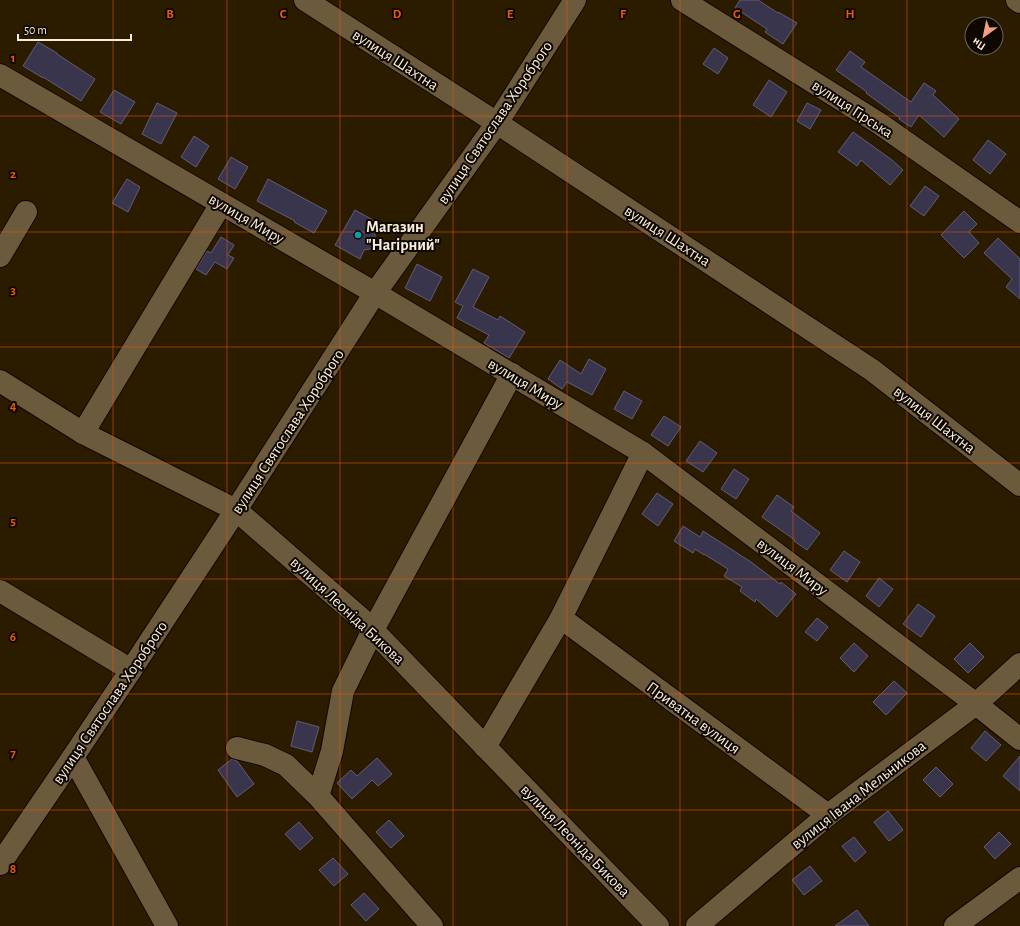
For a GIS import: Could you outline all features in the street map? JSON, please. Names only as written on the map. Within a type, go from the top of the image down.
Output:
[{"type":"street","name":"вулиця Шахтна","points":[[305,0],[497,123],[872,370],[1020,486]]},
{"type":"street","name":"вулиця Святослава Хороброго","points":[[3,852],[73,757],[236,510],[375,293],[497,123],[575,0]]},
{"type":"street","name":"вулиця Гірська","points":[[682,0],[880,124],[1020,222]]},
{"type":"street","name":"вулиця Миру","points":[[0,75],[375,293],[643,453],[976,704],[1020,739]]},
{"type":"street","points":[[83,433],[221,204]]},
{"type":"street","points":[[0,256],[26,212]]},
{"type":"street","points":[[318,796],[332,751],[343,691],[373,630],[512,374]]},
{"type":"street","name":"вулиця Леоніда Бикова","points":[[0,381],[83,433],[236,510],[364,621],[658,926]]},
{"type":"street","points":[[486,747],[560,618],[643,453]]},
{"type":"street","points":[[0,591],[131,670]]},
{"type":"street","name":"Приватна вулиця","points":[[560,618],[828,815]]},
{"type":"street","name":"вулиця Івана Мельникова","points":[[697,926],[828,815],[976,704],[1020,664]]},
{"type":"street","points":[[237,748],[265,755],[286,765],[318,796],[432,926]]},
{"type":"street","points":[[73,757],[167,926]]},
{"type":"street","points":[[955,926],[1020,878]]},
{"type":"building","points":[[740,0],[758,0],[797,23],[783,44],[765,32],[767,29],[735,8]]},
{"type":"building","points":[[38,42],[95,79],[81,101],[23,66]]},
{"type":"building","points":[[714,48],[728,58],[718,74],[703,64]]},
{"type":"building","points":[[850,51],[865,62],[861,67],[911,102],[924,83],[936,91],[933,95],[959,119],[944,137],[919,115],[911,127],[866,93],[867,92],[836,70]]},
{"type":"building","points":[[769,80],[787,92],[771,117],[753,105]]},
{"type":"building","points":[[114,90],[135,102],[121,124],[100,112]]},
{"type":"building","points":[[157,103],[177,113],[161,144],[142,134]]},
{"type":"building","points":[[807,103],[821,110],[810,129],[797,121]]},
{"type":"building","points":[[853,132],[892,160],[903,170],[890,185],[861,160],[857,166],[838,152]]},
{"type":"building","points":[[194,136],[209,146],[196,167],[181,157]]},
{"type":"building","points":[[988,140],[1006,154],[990,174],[973,160]]},
{"type":"building","points":[[231,157],[248,167],[235,189],[218,179]]},
{"type":"building","points":[[127,179],[140,187],[128,212],[112,203]]},
{"type":"building","points":[[268,179],[327,211],[314,233],[257,201]]},
{"type":"building","points":[[925,186],[939,196],[924,216],[910,206]]},
{"type":"building","name":"Магазин \"Нагірний\"","points":[[355,210],[380,224],[375,232],[374,246],[370,249],[364,250],[360,259],[335,245]]},
{"type":"building","points":[[964,211],[977,224],[969,232],[979,243],[964,258],[941,235]]},
{"type":"building","points":[[221,237],[234,245],[228,255],[234,258],[227,269],[215,262],[206,275],[196,269],[207,251],[211,253]]},
{"type":"building","points":[[998,238],[1020,259],[1020,299],[1006,287],[1012,279],[984,253]]},
{"type":"building","points":[[417,264],[442,277],[430,301],[405,288]]},
{"type":"building","points":[[473,269],[489,277],[473,307],[498,320],[500,316],[525,332],[509,358],[484,343],[489,335],[457,318],[463,306],[455,302]]},
{"type":"building","points":[[589,359],[606,369],[592,395],[567,382],[562,389],[548,379],[560,360],[581,374]]},
{"type":"building","points":[[624,391],[642,401],[632,419],[614,409]]},
{"type":"building","points":[[664,416],[681,427],[668,446],[651,435]]},
{"type":"building","points":[[700,441],[717,453],[703,472],[686,461]]},
{"type":"building","points":[[734,469],[749,479],[736,499],[721,489]]},
{"type":"building","points":[[657,493],[673,504],[658,526],[642,514]]},
{"type":"building","points":[[777,495],[794,507],[791,511],[820,533],[807,550],[762,517]]},
{"type":"building","points":[[683,526],[700,537],[703,531],[751,562],[780,584],[781,582],[796,594],[777,617],[756,599],[755,602],[740,591],[742,587],[724,576],[728,569],[695,549],[693,553],[674,541]]},
{"type":"building","points":[[844,551],[860,562],[847,582],[830,570]]},
{"type":"building","points":[[879,578],[893,589],[879,607],[866,596]]},
{"type":"building","points":[[918,604],[935,616],[921,637],[903,624]]},
{"type":"building","points":[[817,618],[828,627],[817,641],[805,632]]},
{"type":"building","points":[[854,643],[868,656],[854,672],[840,658]]},
{"type":"building","points":[[970,643],[984,657],[968,673],[954,659]]},
{"type":"building","points":[[894,681],[907,693],[886,715],[873,702]]},
{"type":"building","points":[[297,721],[319,727],[312,752],[291,746]]},
{"type":"building","points":[[985,731],[1001,745],[986,761],[971,748]]},
{"type":"building","points":[[1020,756],[1020,791],[1003,776]]},
{"type":"building","points":[[377,758],[392,774],[378,786],[372,780],[352,799],[337,783],[351,770],[357,776]]},
{"type":"building","points":[[232,759],[237,761],[254,784],[237,797],[218,770]]},
{"type":"building","points":[[936,767],[953,784],[940,797],[923,780]]},
{"type":"building","points":[[888,811],[903,830],[889,841],[874,822]]},
{"type":"building","points":[[389,820],[404,836],[391,848],[376,832]]},
{"type":"building","points":[[299,822],[313,838],[300,850],[285,834]]},
{"type":"building","points":[[999,832],[1011,844],[995,859],[984,847]]},
{"type":"building","points":[[854,837],[866,852],[855,862],[842,846]]},
{"type":"building","points":[[333,858],[348,874],[334,886],[319,870]]},
{"type":"building","points":[[810,866],[822,881],[804,895],[792,880]]},
{"type":"building","points":[[364,893],[379,909],[366,921],[351,905]]},
{"type":"building","points":[[857,910],[869,926],[835,926]]},
{"type":"place","name":"Магазин \"Нагірний\"","points":[[358,235]]}]
